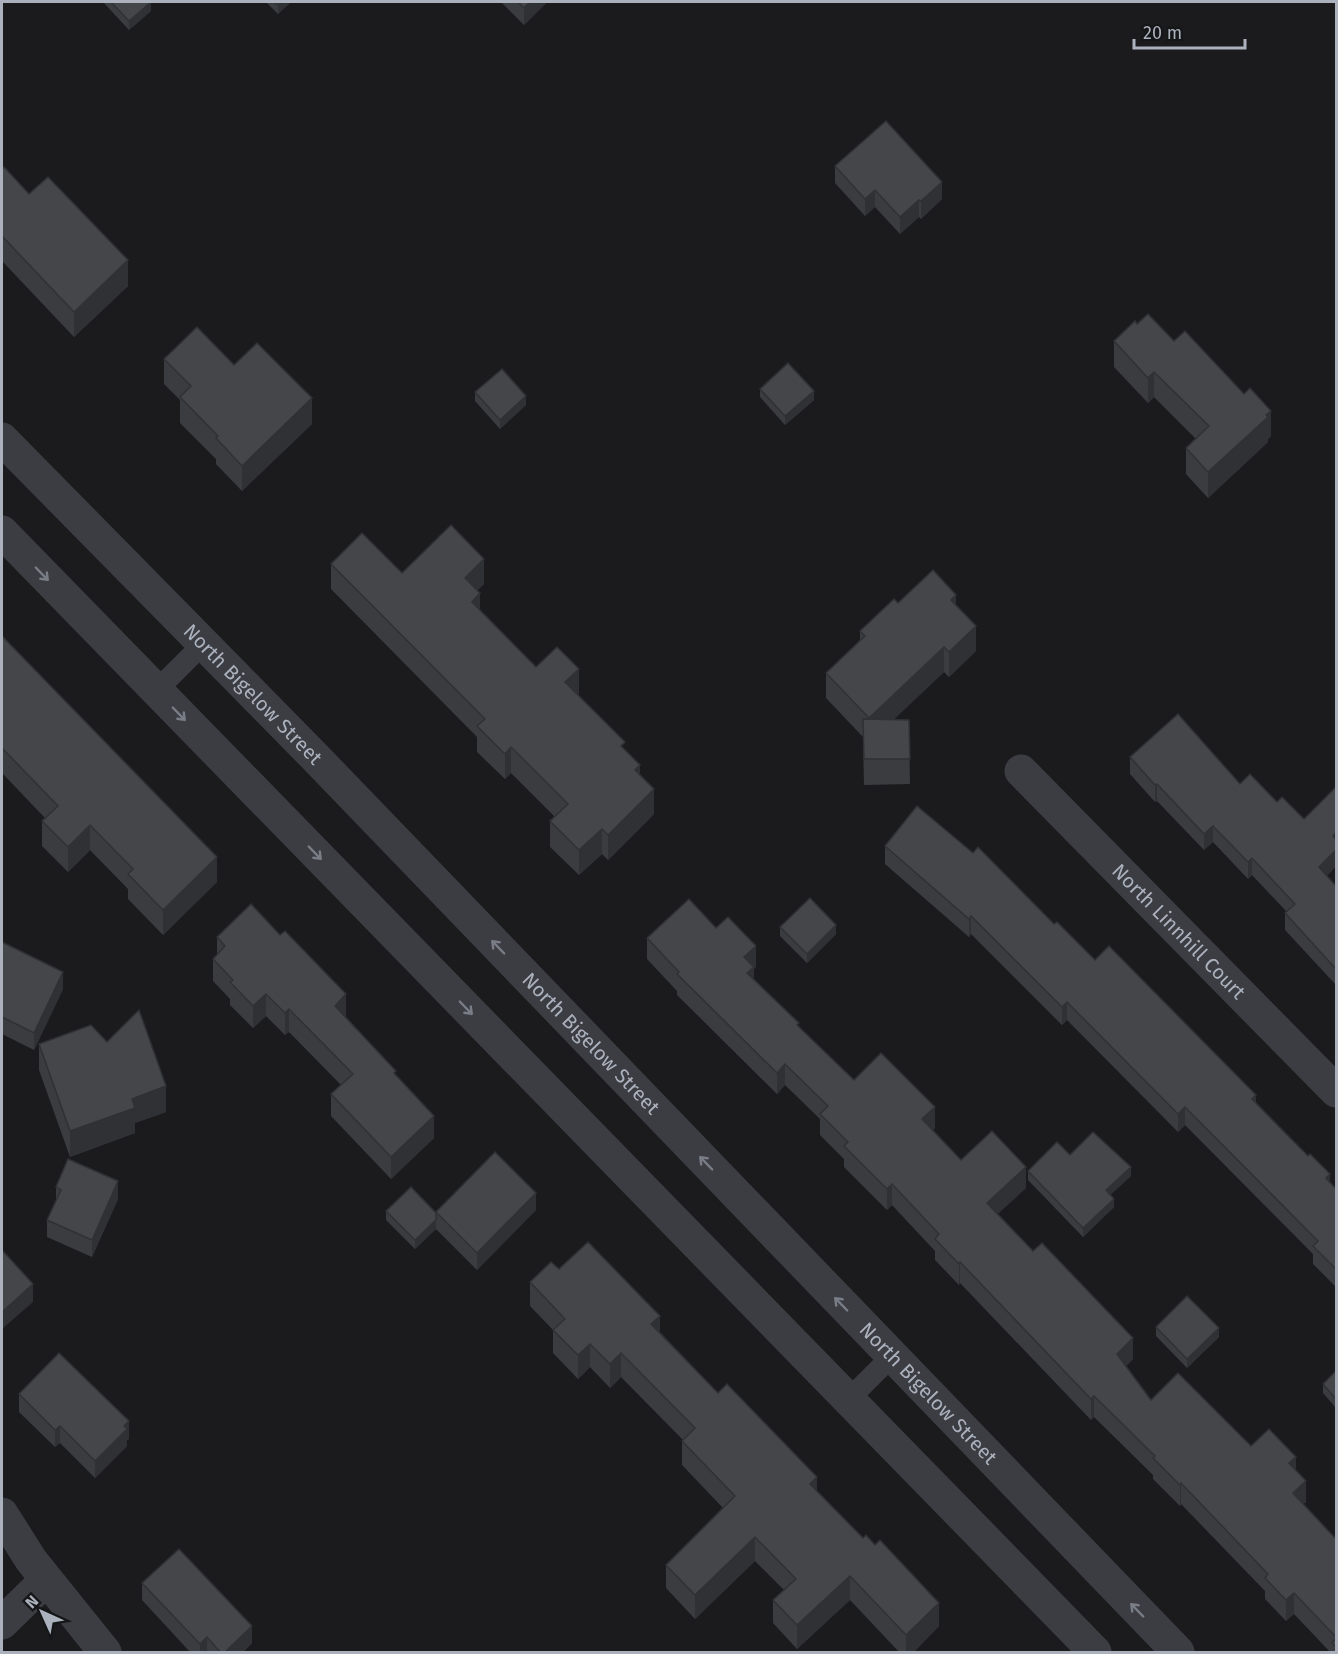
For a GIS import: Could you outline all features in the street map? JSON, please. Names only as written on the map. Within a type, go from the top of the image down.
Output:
[{"type":"street","name":"North Bigelow Street","points":[[2,439],[313,755],[1178,1653]]},
{"type":"street","points":[[2,532],[1095,1653]]},
{"type":"street","name":"North Linnhill Court","points":[[1021,771],[1336,1091]]},
{"type":"street","points":[[2,1514],[46,1580],[105,1653]]},
{"type":"street","points":[[2,1623],[46,1580]]},
{"type":"lane","points":[[156,691],[203,644]]},
{"type":"lane","points":[[848,1400],[892,1356]]},
{"type":"building","points":[[111,2],[151,2],[129,21]]},
{"type":"building","points":[[518,2],[530,2],[524,8]]},
{"type":"building","points":[[886,121],[942,182],[900,217],[875,190],[865,199],[835,166]]},
{"type":"building","points":[[4,167],[29,194],[48,177],[128,260],[74,312],[2,236],[2,169]]},
{"type":"building","points":[[1148,314],[1174,341],[1185,331],[1244,394],[1250,388],[1271,411],[1266,415],[1268,417],[1208,472],[1186,448],[1209,426],[1154,372],[1148,378],[1114,341],[1135,321],[1137,324]]},
{"type":"building","points":[[197,327],[234,365],[257,343],[312,398],[242,466],[216,438],[218,436],[180,397],[191,386],[164,359]]},
{"type":"building","points":[[788,363],[814,391],[785,416],[760,389]]},
{"type":"building","points":[[502,369],[526,396],[500,420],[475,392]]},
{"type":"building","points":[[451,525],[484,559],[465,578],[480,593],[472,602],[536,667],[557,647],[579,669],[565,682],[625,742],[621,746],[640,765],[635,770],[654,789],[608,835],[602,829],[579,850],[550,821],[568,804],[511,747],[505,754],[477,726],[485,719],[331,564],[362,533],[402,573]]},
{"type":"building","points":[[933,570],[956,595],[951,600],[976,626],[949,652],[944,647],[869,718],[826,673],[865,636],[860,631],[894,599],[898,603]]},
{"type":"building","points":[[2,636],[217,857],[163,910],[128,874],[133,869],[90,825],[68,847],[42,821],[58,806],[2,748]]},
{"type":"building","points":[[1178,714],[1240,784],[1250,774],[1277,802],[1282,797],[1304,819],[1336,787],[1336,832],[1333,836],[1336,840],[1336,850],[1319,867],[1336,886],[1336,969],[1285,913],[1295,904],[1252,858],[1248,862],[1213,826],[1204,834],[1130,757]]},
{"type":"building","points":[[863,719],[909,720],[910,759],[864,759]]},
{"type":"building","points":[[917,806],[973,853],[978,847],[1054,924],[1057,922],[1095,960],[1109,946],[1256,1095],[1252,1099],[1308,1156],[1310,1154],[1330,1174],[1326,1178],[1336,1189],[1336,1269],[1313,1246],[1318,1241],[1185,1107],[1178,1114],[1067,1002],[1062,1007],[971,916],[969,919],[885,846]]},
{"type":"building","points":[[810,898],[836,925],[807,954],[780,927]]},
{"type":"building","points":[[689,899],[716,928],[728,917],[756,946],[744,957],[754,967],[747,973],[854,1080],[881,1053],[935,1107],[922,1119],[961,1160],[992,1131],[1026,1167],[987,1203],[1033,1251],[1042,1243],[1133,1338],[1117,1354],[1151,1400],[1178,1373],[1251,1446],[1269,1429],[1296,1457],[1289,1463],[1306,1481],[1293,1493],[1336,1539],[1336,1637],[1294,1593],[1286,1600],[1265,1578],[1268,1574],[1181,1483],[1180,1485],[1153,1458],[1155,1456],[1094,1396],[1091,1399],[960,1262],[959,1264],[935,1239],[939,1234],[892,1184],[887,1189],[844,1146],[848,1142],[820,1114],[828,1106],[785,1064],[777,1073],[677,974],[679,972],[647,938]]},
{"type":"building","points":[[251,904],[280,935],[285,931],[346,994],[335,1006],[396,1071],[394,1073],[434,1116],[391,1157],[331,1094],[353,1074],[289,1009],[285,1013],[266,994],[253,1006],[230,982],[233,980],[213,959],[225,946],[217,937]]},
{"type":"building","points":[[2,942],[63,972],[34,1033],[2,1017]]},
{"type":"building","points":[[139,1010],[166,1086],[132,1099],[135,1108],[70,1131],[39,1044],[91,1025],[107,1042]]},
{"type":"building","points":[[1093,1132],[1131,1167],[1106,1190],[1114,1199],[1083,1228],[1028,1171],[1057,1142],[1070,1155]]},
{"type":"building","points":[[495,1152],[536,1193],[477,1253],[436,1212]]},
{"type":"building","points":[[68,1159],[118,1181],[92,1240],[47,1220],[61,1190],[56,1187]]},
{"type":"building","points":[[411,1187],[436,1213],[436,1220],[415,1240],[386,1211]]},
{"type":"building","points":[[588,1242],[660,1316],[651,1324],[718,1393],[727,1384],[817,1477],[810,1484],[863,1538],[866,1535],[875,1545],[880,1540],[939,1603],[906,1635],[850,1576],[797,1625],[773,1600],[796,1579],[755,1537],[695,1595],[666,1565],[735,1496],[682,1441],[695,1428],[621,1353],[610,1364],[590,1344],[578,1355],[553,1330],[565,1319],[530,1282],[551,1262],[559,1269]]},
{"type":"building","points":[[2,1250],[33,1284],[2,1312]]},
{"type":"building","points":[[1187,1296],[1219,1328],[1187,1359],[1156,1327]]},
{"type":"building","points":[[59,1353],[129,1421],[124,1426],[127,1429],[95,1461],[60,1426],[55,1430],[19,1394]]},
{"type":"building","points":[[1336,1371],[1336,1399],[1323,1384]]},
{"type":"building","points":[[179,1549],[252,1626],[224,1653],[221,1653],[207,1637],[200,1644],[142,1583]]}]
